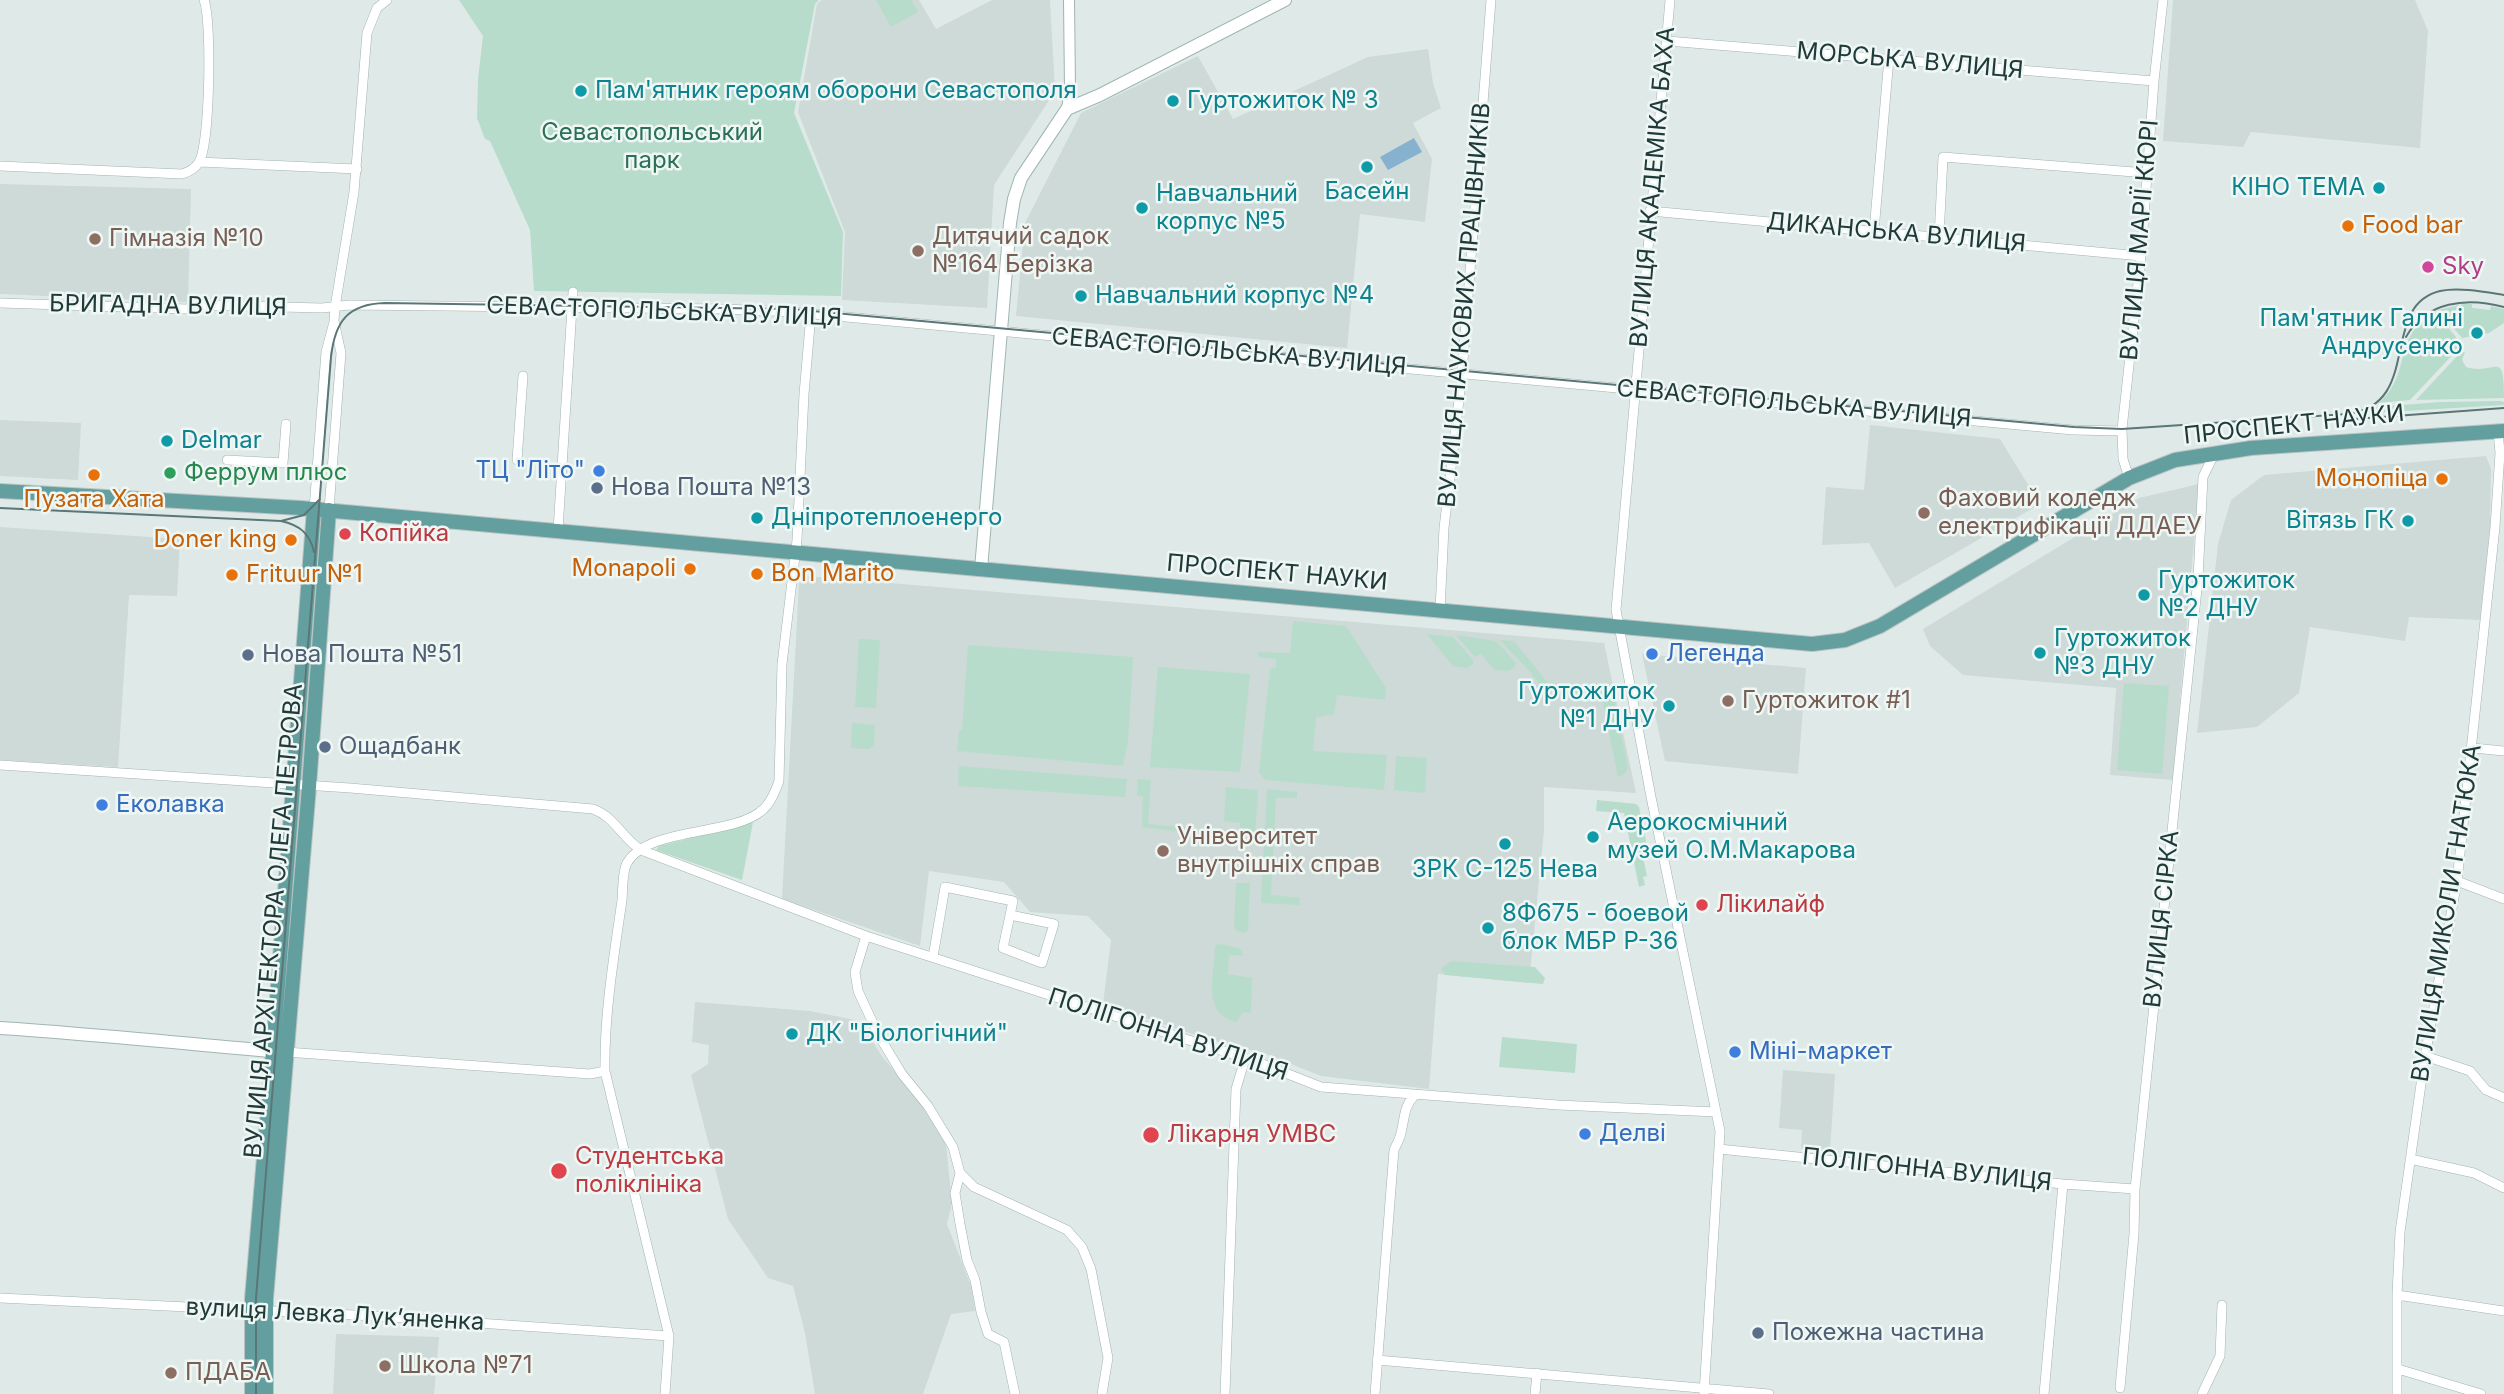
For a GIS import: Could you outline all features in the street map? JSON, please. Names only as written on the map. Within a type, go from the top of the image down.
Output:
[{"type":"main road","points":[[981,569],[1006,261],[1014,200],[1021,178],[1067,109],[1100,95],[1285,0]]},
{"type":"main road","name":"ПРОСПЕКТ НАУКИ","points":[[0,491],[329,510],[1812,644],[1853,638],[1906,611],[2129,478],[2175,460],[2215,452],[2501,431]]},
{"type":"main road","name":"ВУЛИЦЯ АРХІТЕКТОРА ОЛЕГА ПЕТРОВА","points":[[280,1052],[293,786],[314,509]]},
{"type":"main road","name":"ВУЛИЦЯ АРХІТЕКТОРА ОЛЕГА ПЕТРОВА","points":[[252,1394],[280,1052],[309,787],[329,510]]},
{"type":"main road","points":[[0,1028],[99,1034],[156,1042],[280,1052]]},
{"type":"main road","name":"ВУЛИЦЯ АРХІТЕКТОРА ОЛЕГА ПЕТРОВА","points":[[258,1310],[266,1394]]},
{"type":"street","points":[[0,166],[182,174],[189,172],[204,153],[209,24],[204,0]]},
{"type":"street","name":"ВУЛИЦЯ АРХІТЕКТОРА ОЛЕГА ПЕТРОВА","points":[[329,510],[341,353],[334,321],[335,307],[357,169],[367,33],[376,8],[387,0]]},
{"type":"street","points":[[1067,109],[1070,89],[1069,0]]},
{"type":"street","name":"ВУЛИЦЯ НАУКОВИХ ПРАЦІВНИКІВ","points":[[1440,610],[1444,528],[1462,374],[1491,0]]},
{"type":"street","name":"ВУЛИЦЯ АКАДЕМІКА БАХА","points":[[1670,0],[1616,596],[1618,626],[1720,1131],[1704,1391]]},
{"type":"street","name":"ВУЛИЦЯ МАРІЇ КЮРІ","points":[[2129,478],[2123,459],[2122,431],[2141,256],[2163,0]]},
{"type":"street","name":"МОРСЬКА ВУЛИЦЯ","points":[[1667,41],[2154,81]]},
{"type":"street","points":[[1874,231],[1889,58]]},
{"type":"street","points":[[1939,237],[1943,157],[2147,173]]},
{"type":"street","points":[[199,162],[357,169]]},
{"type":"street","name":"ДИКАНСЬКА ВУЛИЦЯ","points":[[1650,211],[2141,256]]},
{"type":"street","points":[[558,530],[573,292]]},
{"type":"street","name":"БРИГАДНА ВУЛИЦЯ","points":[[0,303],[187,309],[197,305],[335,307]]},
{"type":"street","name":"СЕВАСТОПОЛЬСЬКА ВУЛИЦЯ","points":[[335,307],[572,307],[752,310],[811,314],[2073,430],[2122,431]]},
{"type":"street","points":[[664,1394],[669,1336],[606,1071],[605,1046],[626,864],[641,850],[660,841],[748,819],[761,812],[774,796],[779,781],[782,663],[794,552],[811,314]]},
{"type":"street","points":[[314,509],[326,352],[334,321]]},
{"type":"street","points":[[517,460],[523,376]]},
{"type":"street","points":[[227,460],[283,463],[286,425]]},
{"type":"street","name":"ВУЛИЦЯ МИКОЛИ ГНАТЮКА","points":[[2397,1394],[2400,1232],[2425,1056],[2458,881],[2500,528],[2501,431]]},
{"type":"street","name":"ВУЛИЦЯ СІРКА","points":[[2120,1388],[2134,1234],[2135,1189],[2198,579],[2203,477],[2215,452]]},
{"type":"street","points":[[2473,748],[2504,751]]},
{"type":"street","points":[[0,765],[402,792],[593,809],[604,813],[631,843],[641,850]]},
{"type":"street","name":"ПОЛІГОННА ВУЛИЦЯ","points":[[641,850],[866,936],[1245,1059],[1321,1087],[1558,1105],[1716,1112]]},
{"type":"street","points":[[2458,881],[2504,899]]},
{"type":"street","points":[[933,957],[945,887],[1013,901],[1003,947],[1042,963],[1054,924],[1010,915]]},
{"type":"street","points":[[866,936],[855,972],[858,991],[879,1036],[902,1074],[928,1106],[953,1147],[960,1173],[955,1193],[967,1260],[975,1280],[988,1334],[1004,1342],[1015,1394]]},
{"type":"street","points":[[280,1052],[590,1074],[606,1071]]},
{"type":"street","points":[[2425,1056],[2470,1071],[2486,1090],[2504,1098]]},
{"type":"street","points":[[1224,1394],[1236,1089],[1245,1059]]},
{"type":"street","points":[[1376,1394],[1394,1150],[1401,1133],[1402,1117],[1415,1095]]},
{"type":"street","name":"ПОЛІГОННА ВУЛИЦЯ","points":[[1719,1149],[2135,1189]]},
{"type":"street","points":[[2410,1160],[2474,1174],[2504,1188]]},
{"type":"street","points":[[960,1173],[974,1187],[1067,1230],[1082,1247],[1091,1269],[1108,1357],[1102,1394]]},
{"type":"street","points":[[2044,1394],[2063,1184]]},
{"type":"street","points":[[2397,1295],[2504,1311]]},
{"type":"street","name":"вулиця Левка Лукʼяненка","points":[[0,1298],[258,1310],[669,1336]]},
{"type":"street","points":[[2202,1394],[2220,1356],[2222,1305]]},
{"type":"street","points":[[1377,1360],[1537,1373],[1704,1391],[1769,1394]]},
{"type":"street","points":[[2398,1369],[2481,1394]]},
{"type":"street","points":[[1535,1394],[1537,1373]]},
{"type":"shaded area","points":[[822,0],[919,0],[936,29],[992,0],[1050,0],[1055,91],[994,185],[987,308],[842,300],[845,232],[798,112],[817,4]]},
{"type":"shaded area","points":[[2173,0],[2415,0],[2428,31],[2420,148],[2251,132],[2243,147],[2163,141]]},
{"type":"shaded area","points":[[1428,49],[1433,83],[1441,108],[1413,123],[1432,159],[1425,222],[1360,214],[1347,348],[1016,316],[1025,223],[1081,113],[1198,56],[1233,119],[1368,57]]},
{"type":"shaded area","name":"Гімназія №10","points":[[0,184],[191,189],[188,302],[0,294]]},
{"type":"shaded area","points":[[0,420],[81,423],[78,480],[0,476]]},
{"type":"shaded area","name":"Фаховий коледж електрифікації ДДАЕУ","points":[[1870,425],[2000,439],[2040,504],[1895,588],[1869,543],[1822,545],[1826,487],[1864,490]]},
{"type":"shaded area","points":[[2486,456],[2491,469],[2490,527],[2480,620],[2409,617],[2405,641],[2310,627],[2299,693],[2257,727],[2197,733],[2218,544],[2231,500],[2264,475]]},
{"type":"shaded area","points":[[2199,484],[2173,780],[2110,775],[2116,688],[1963,675],[1930,646],[1923,629],[2139,498]]},
{"type":"shaded area","points":[[0,527],[180,539],[177,596],[129,595],[118,767],[0,760]]},
{"type":"shaded area","name":"Університет внутрішніх справ","points":[[807,576],[1604,643],[1636,793],[1544,787],[1544,830],[1529,983],[1438,974],[1429,1089],[1321,1076],[1261,1052],[1228,1046],[1103,1004],[1111,940],[1088,916],[1030,912],[1004,882],[929,871],[920,946],[782,899],[799,583]]},
{"type":"shaded area","name":"Гуртожиток #1","points":[[1642,654],[1806,668],[1798,774],[1665,761]]},
{"type":"shaded area","points":[[695,1002],[810,1011],[860,1021],[881,1055],[913,1093],[946,1144],[952,1203],[947,1224],[971,1286],[975,1311],[951,1314],[923,1394],[815,1394],[805,1333],[793,1286],[768,1278],[728,1219],[691,1075],[708,1064],[709,1045],[692,1042]]},
{"type":"shaded area","points":[[1783,1070],[1835,1074],[1830,1152],[1801,1149],[1802,1130],[1779,1128]]},
{"type":"shaded area","name":"Школа №71","points":[[336,1334],[439,1337],[434,1394],[333,1394]]},
{"type":"green space","name":"Севастопольський парк","points":[[459,0],[819,0],[815,4],[794,113],[843,232],[841,296],[534,291],[530,230],[477,118],[483,36]]},
{"type":"green space","points":[[876,0],[911,0],[918,12],[891,27]]},
{"type":"green space","points":[[2472,304],[2472,308],[2490,310],[2491,306],[2504,309],[2504,323],[2489,333],[2462,338],[2438,310]]},
{"type":"green space","points":[[2435,312],[2456,337],[2459,348],[2410,400],[2379,403],[2393,385],[2414,330]]},
{"type":"green space","points":[[2465,352],[2462,360],[2466,367],[2500,368],[2504,382],[2504,398],[2416,400],[2460,353]]},
{"type":"green space","points":[[2500,401],[2504,402],[2504,405],[2372,413],[2377,407]]},
{"type":"green space","points":[[1293,621],[1346,626],[1386,688],[1385,700],[1337,695],[1334,714],[1316,717],[1313,751],[1387,755],[1384,790],[1265,780],[1259,772],[1270,669],[1276,667],[1276,659],[1258,657],[1258,652],[1290,653]]},
{"type":"green space","points":[[1427,634],[1453,637],[1473,660],[1473,664],[1467,668],[1453,666]]},
{"type":"green space","points":[[1456,635],[1496,641],[1515,662],[1515,667],[1508,671],[1494,670],[1481,654],[1475,657]]},
{"type":"green space","points":[[859,639],[880,640],[876,708],[855,707]]},
{"type":"green space","points":[[1500,640],[1514,641],[1547,682],[1543,685],[1541,697],[1530,695],[1539,683]]},
{"type":"green space","points":[[968,645],[1133,657],[1128,742],[1123,766],[957,751],[959,731],[962,730]]},
{"type":"green space","points":[[1158,667],[1250,674],[1240,772],[1150,767]]},
{"type":"green space","points":[[2124,683],[2169,686],[2162,774],[2117,770]]},
{"type":"green space","points":[[1600,688],[1612,689],[1628,768],[1618,777]]},
{"type":"green space","points":[[852,723],[875,725],[874,746],[869,749],[851,748]]},
{"type":"green space","points":[[1396,756],[1427,758],[1425,793],[1394,790]]},
{"type":"green space","points":[[959,766],[1127,779],[1125,797],[958,786]]},
{"type":"green space","points":[[1138,779],[1151,780],[1148,824],[1192,828],[1192,833],[1142,827],[1143,796],[1137,796]]},
{"type":"green space","points":[[1226,787],[1257,790],[1255,835],[1240,835],[1240,823],[1224,821]]},
{"type":"green space","points":[[1267,789],[1297,792],[1297,798],[1276,798],[1271,895],[1300,898],[1299,905],[1261,903]]},
{"type":"green space","points":[[1597,800],[1636,804],[1639,807],[1647,846],[1642,853],[1647,876],[1643,877],[1645,885],[1639,887],[1624,813],[1596,811]]},
{"type":"green space","points":[[753,822],[742,880],[656,850],[659,846]]},
{"type":"green space","points":[[1236,883],[1250,883],[1246,933],[1236,931],[1234,924]]},
{"type":"green space","points":[[1216,945],[1241,949],[1243,956],[1229,955],[1228,974],[1252,978],[1251,1013],[1243,1012],[1236,1022],[1218,1011],[1212,993],[1215,949]]},
{"type":"green space","points":[[1451,961],[1535,967],[1545,978],[1543,984],[1445,975],[1441,969]]},
{"type":"green space","points":[[1502,1037],[1577,1044],[1575,1073],[1499,1067]]},
{"type":"water","points":[[1414,138],[1422,152],[1388,170],[1380,157]]},
{"type":"tram line","points":[[256,1394],[256,1298],[331,357],[340,324],[353,311],[372,304],[385,303],[791,309],[2074,427],[2122,429],[2347,414],[2371,407],[2385,393],[2394,375],[2410,315],[2421,300],[2447,290],[2472,290],[2504,295]]},
{"type":"tram line","points":[[2406,337],[2414,325],[2425,316],[2449,305],[2476,302],[2504,307]]},
{"type":"tram line","points":[[2354,419],[2504,408]]},
{"type":"tram line","points":[[0,508],[281,521],[304,515],[320,499]]},
{"type":"tram line","points":[[281,521],[303,531],[314,552]]},
{"type":"place","name":"Пам'ятник героям оборони Севастополя","points":[[581,91]]},
{"type":"place","name":"Гуртожиток № 3","points":[[1173,101]]},
{"type":"place","name":"Басейн","points":[[1367,167]]},
{"type":"place","name":"КІНО ТЕМА","points":[[2379,188]]},
{"type":"place","name":"Навчальний корпус №5","points":[[1142,208]]},
{"type":"place","name":"Food bar","points":[[2348,226]]},
{"type":"place","name":"Гімназія №10","points":[[95,239]]},
{"type":"place","name":"Дитячий садок №164 Берізка","points":[[918,251]]},
{"type":"place","name":"Sky","points":[[2428,267]]},
{"type":"place","name":"Навчальний корпус №4","points":[[1081,296]]},
{"type":"place","name":"Пам'ятник Галині Андрусенко","points":[[2477,333]]},
{"type":"place","name":"Delmar","points":[[167,441]]},
{"type":"place","name":"ТЦ \"Літо\"","points":[[599,471]]},
{"type":"place","name":"Феррум плюс","points":[[170,473]]},
{"type":"place","name":"Пузата Хата","points":[[94,475]]},
{"type":"place","name":"Монопіца","points":[[2442,479]]},
{"type":"place","name":"Нова Пошта №13","points":[[597,488]]},
{"type":"place","name":"Фаховий коледж електрифікації ДДАЕУ","points":[[1924,513]]},
{"type":"place","name":"Дніпротеплоенерго","points":[[757,518]]},
{"type":"place","name":"Вітязь ГК","points":[[2408,521]]},
{"type":"place","name":"Копійка","points":[[345,534]]},
{"type":"place","name":"Doner king","points":[[291,540]]},
{"type":"place","name":"Monapoli","points":[[690,569]]},
{"type":"place","name":"Bon Marito","points":[[757,574]]},
{"type":"place","name":"Frituur №1","points":[[232,575]]},
{"type":"place","name":"Гуртожиток №2 ДНУ","points":[[2144,595]]},
{"type":"place","name":"Гуртожиток №3 ДНУ","points":[[2040,653]]},
{"type":"place","name":"Легенда","points":[[1652,654]]},
{"type":"place","name":"Нова Пошта №51","points":[[248,655]]},
{"type":"place","name":"Гуртожиток #1","points":[[1728,701]]},
{"type":"place","name":"Гуртожиток №1 ДНУ","points":[[1669,706]]},
{"type":"place","name":"Ощадбанк","points":[[325,747]]},
{"type":"place","name":"Еколавка","points":[[102,805]]},
{"type":"place","name":"Аерокосмічний музей О.М.Макарова","points":[[1593,837]]},
{"type":"place","name":"ЗРК С-125 Нева","points":[[1505,844]]},
{"type":"place","name":"Університет внутрішніх справ","points":[[1163,851]]},
{"type":"place","name":"Лікилайф","points":[[1702,905]]},
{"type":"place","name":"8Ф675 - боевой блок МБР Р-36","points":[[1488,928]]},
{"type":"place","name":"ДК \"Біологічний\"","points":[[792,1034]]},
{"type":"place","name":"Міні-маркет","points":[[1735,1052]]},
{"type":"place","name":"Делві","points":[[1585,1134]]},
{"type":"place","name":"Лікарня УМВС","points":[[1151,1135]]},
{"type":"place","name":"Студентська поліклініка","points":[[559,1171]]},
{"type":"place","name":"Пожежна частина","points":[[1758,1333]]},
{"type":"place","name":"Школа №71","points":[[385,1366]]},
{"type":"place","name":"ПДАБА","points":[[171,1373]]}]
